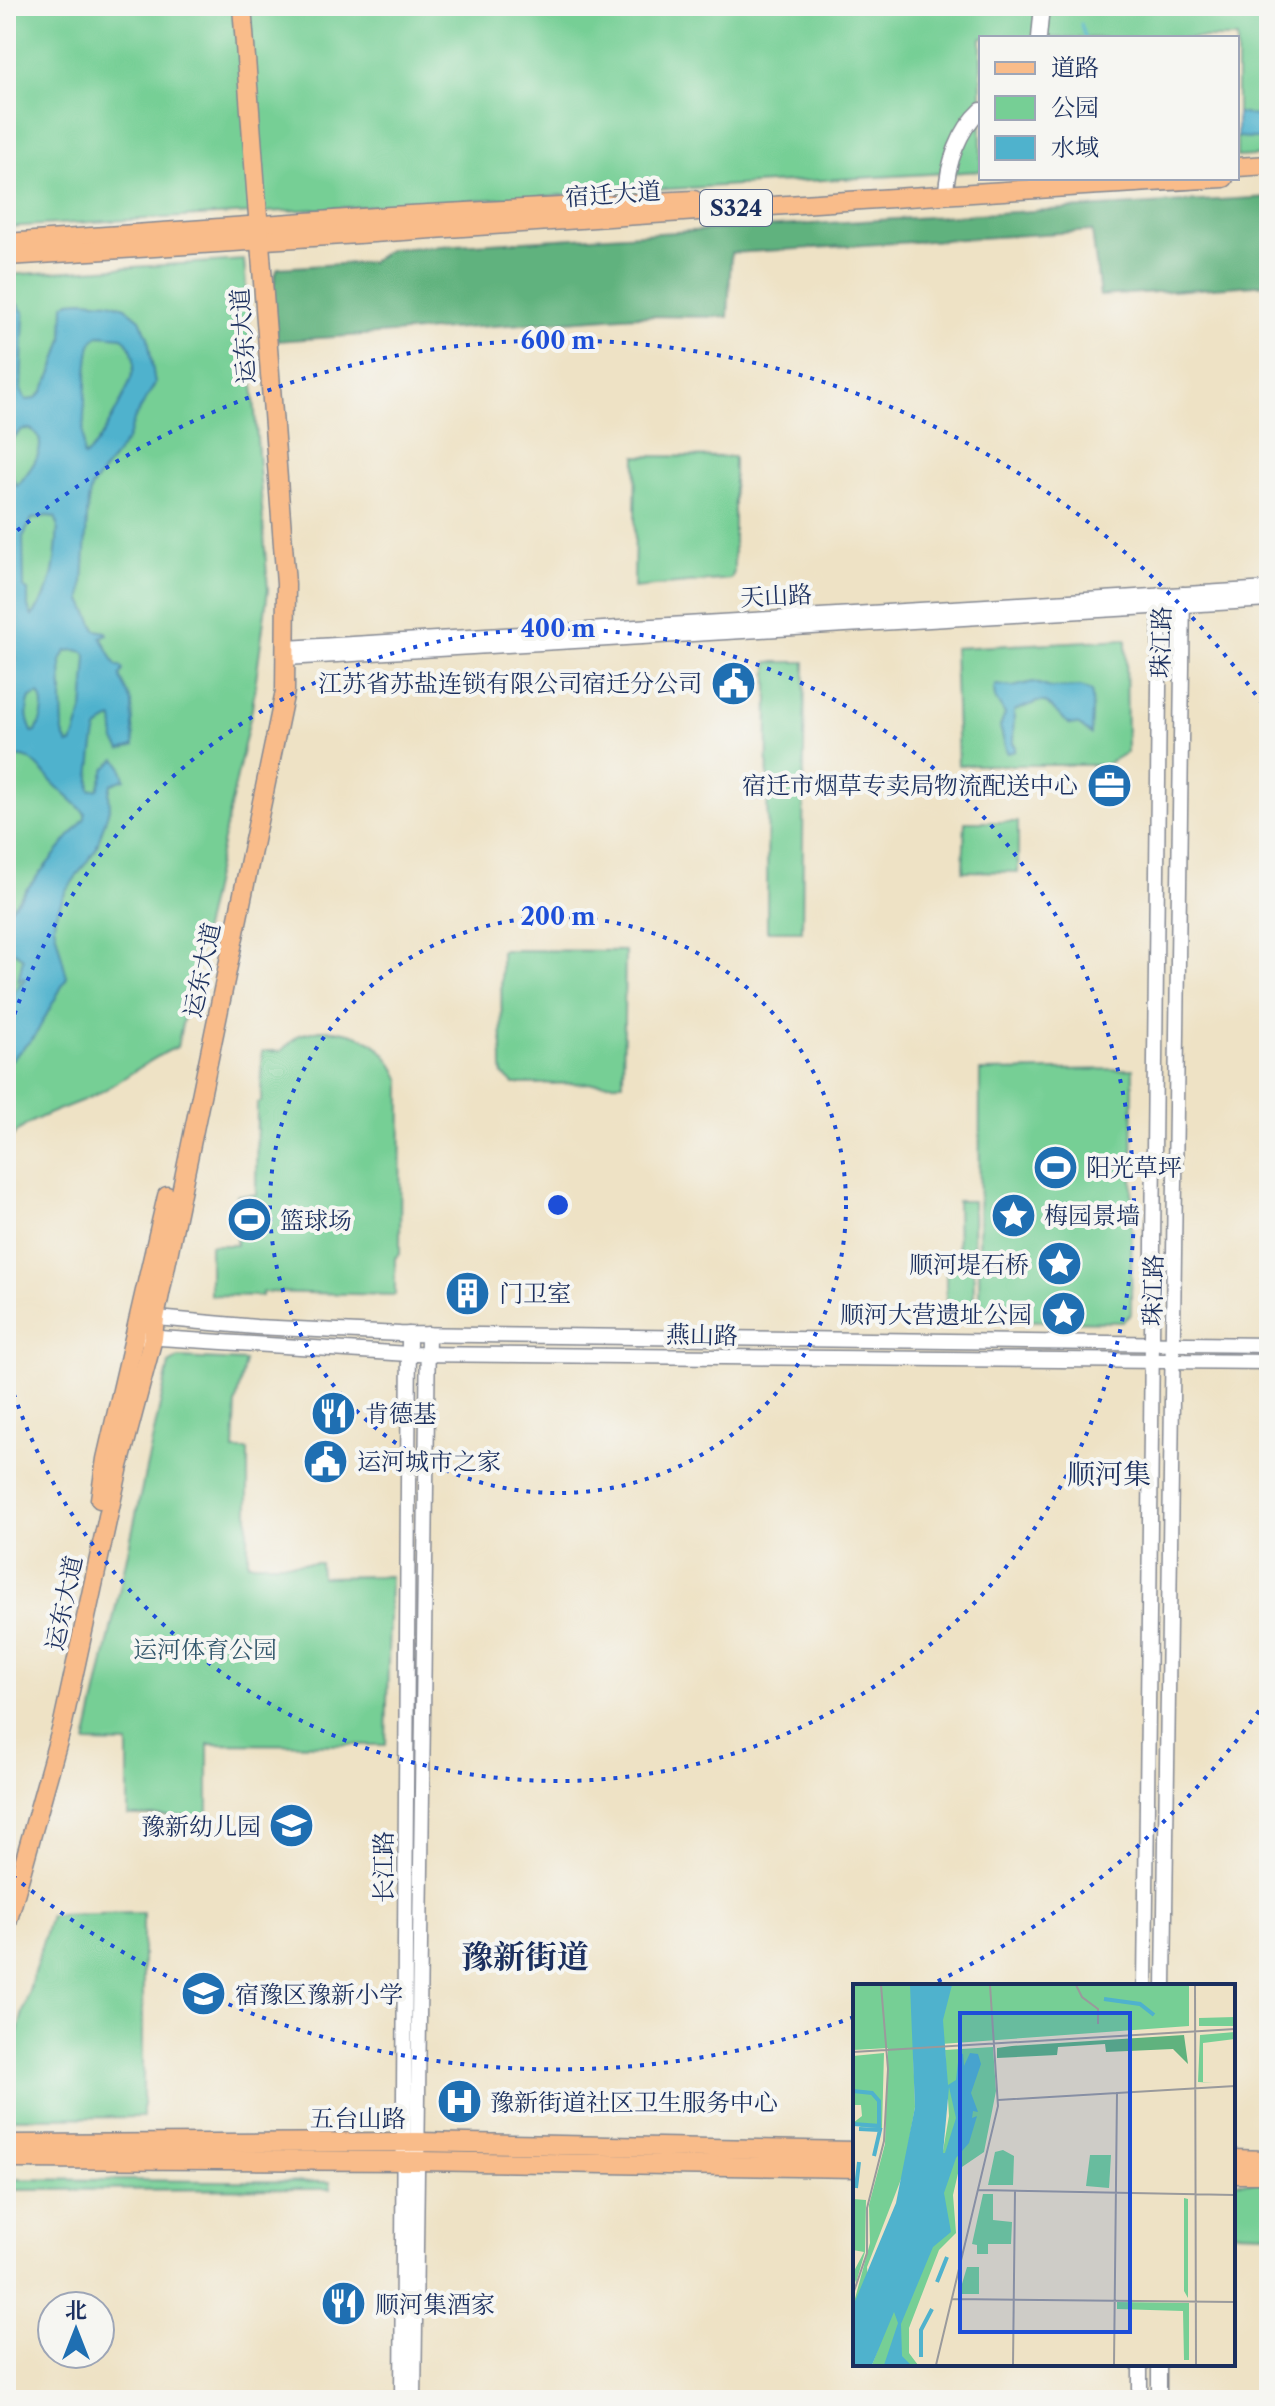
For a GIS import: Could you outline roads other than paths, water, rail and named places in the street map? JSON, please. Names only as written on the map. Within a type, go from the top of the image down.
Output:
[{"type":"main road","name":"运东大道","points":[[148,1317],[284,705],[286,584],[232,6]]},
{"type":"main road","name":"运东大道","points":[[6,1927],[63,1723],[116,1480],[274,693],[276,584],[242,6]]},
{"type":"main road","points":[[1239,167],[1269,165]]},
{"type":"main road","points":[[1239,177],[1269,176]]},
{"type":"main road","name":"宿迁大道","points":[[946,189],[1033,180]]},
{"type":"main road","name":"宿迁大道","points":[[6,256],[254,234],[946,189],[1157,180]]},
{"type":"main road","name":"宿迁大道","points":[[6,243],[254,234]]},
{"type":"main road","name":"运东大道","points":[[6,1884],[58,1695],[98,1515],[106,1459],[145,1337]]},
{"type":"main road","name":"五台山路","points":[[6,2144],[411,2142],[853,2151]]},
{"type":"main road","name":"五台山路","points":[[6,2159],[853,2168]]},
{"type":"main road","points":[[1235,2159],[1269,2160]]},
{"type":"main road","points":[[1235,2174],[1269,2174]]},
{"type":"street","points":[[1039,36],[1042,6]]},
{"type":"street","points":[[946,189],[964,129],[979,112]]},
{"type":"street","name":"天山路","points":[[286,653],[1160,601],[1269,589]]},
{"type":"street","name":"天山路","points":[[1183,599],[1269,600]]},
{"type":"street","name":"珠江路","points":[[1164,1984],[1183,599]]},
{"type":"street","name":"珠江路","points":[[1145,1984],[1160,601]]},
{"type":"street","name":"燕山路","points":[[148,1317],[409,1334],[1269,1345]]},
{"type":"street","name":"长江路","points":[[409,1334],[414,2400]]},
{"type":"street","name":"长江路","points":[[411,2142],[428,1334]]},
{"type":"street","name":"燕山路","points":[[145,1337],[408,1354],[1269,1362]]},
{"type":"street","name":"长江路","points":[[402,2400],[411,2161]]},
{"type":"street","points":[[1140,2366],[1140,2400]]},
{"type":"street","points":[[1159,2366],[1159,2400]]},
{"type":"water","points":[[1239,113],[1269,118],[1269,139],[1239,137]]},
{"type":"water","points":[[6,298],[15,301],[24,313],[21,390],[26,400],[35,399],[43,391],[53,370],[63,339],[64,305],[82,300],[110,302],[125,307],[140,319],[148,337],[155,384],[135,418],[127,440],[91,488],[82,600],[96,630],[106,632],[101,637],[116,665],[122,667],[120,676],[132,703],[134,746],[121,750],[115,741],[113,719],[97,730],[90,790],[98,789],[105,769],[116,759],[125,779],[111,784],[110,806],[96,849],[66,891],[55,916],[54,926],[67,977],[35,1036],[6,1065],[8,1008],[11,998],[25,979],[23,977],[18,981],[23,958],[6,946],[8,912],[85,818],[85,813],[32,761],[20,757],[6,761],[6,706],[16,659],[12,648],[6,644]],"holes":[[[99,335],[122,337],[131,350],[134,365],[114,414],[84,457],[88,367],[94,339]],[[30,429],[37,435],[40,449],[33,465],[17,486],[10,470],[10,442],[21,430]],[[55,517],[58,524],[50,584],[32,616],[28,607],[28,590],[24,588],[23,537],[32,519]],[[66,651],[84,652],[87,657],[83,710],[72,744],[68,744],[63,733],[61,661]],[[39,694],[43,703],[40,723],[33,733],[27,716],[28,702]]]},
{"type":"water","points":[[1033,682],[1050,688],[1080,687],[1091,691],[1091,734],[1079,725],[1069,724],[1045,702],[1037,702],[1014,711],[1015,751],[1007,753],[1000,727],[1005,714],[995,698],[994,688],[996,685],[1013,687]]},
{"type":"waterway","points":[[1081,24],[1084,36]]},
{"type":"place","name":"江苏省苏盐连锁有限公司宿迁分公司","points":[[733,683]]},
{"type":"place","name":"宿迁市烟草专卖局物流配送中心","points":[[1109,785]]},
{"type":"place","name":"阳光草坪","points":[[1055,1167]]},
{"type":"place","name":"梅园景墙","points":[[1013,1215]]},
{"type":"place","name":"篮球场","points":[[249,1220]]},
{"type":"place","name":"顺河堤石桥","points":[[1060,1264]]},
{"type":"place","name":"门卫室","points":[[468,1293]]},
{"type":"place","name":"顺河大营遗址公园","points":[[1063,1314]]},
{"type":"place","name":"肯德基","points":[[334,1413]]},
{"type":"place","name":"运河城市之家","points":[[326,1461]]},
{"type":"place","name":"豫新幼儿园","points":[[292,1826]]},
{"type":"place","name":"宿豫区豫新小学","points":[[204,1994]]},
{"type":"place","name":"豫新街道社区卫生服务中心","points":[[459,2102]]},
{"type":"place","name":"顺河集酒家","points":[[344,2304]]},
{"type":"district","name":"顺河集","points":[[1109,1474]]},
{"type":"district","name":"豫新街道","points":[[525,1956]]},
{"type":"park label","name":"运河体育公园","points":[[205,1649]]}]
